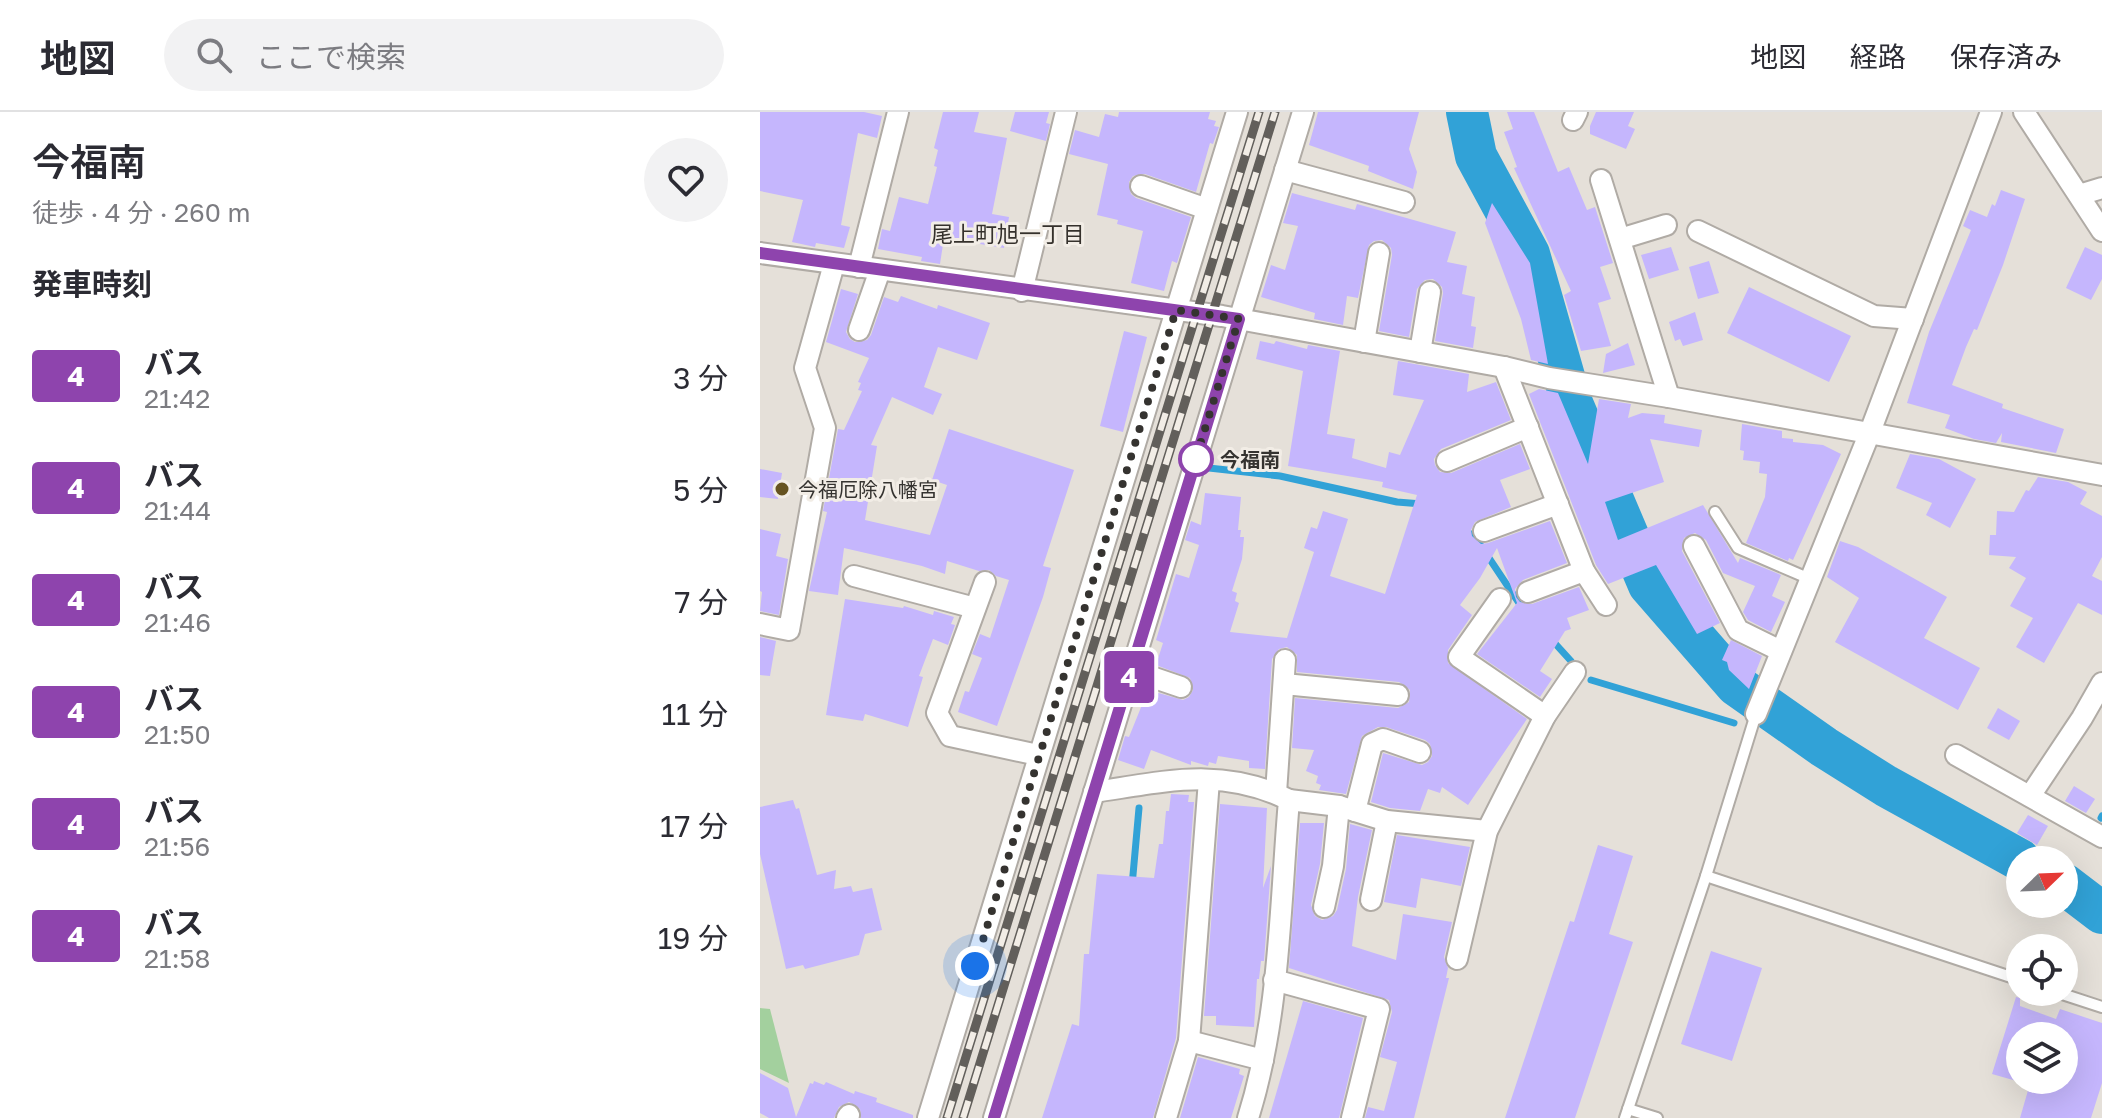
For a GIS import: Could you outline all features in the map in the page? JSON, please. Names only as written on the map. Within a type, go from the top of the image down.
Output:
[{"type":"street","points":[[859,330],[898,112]]},
{"type":"street","points":[[1022,291],[1066,112]]},
{"type":"street","points":[[928,1118],[1237,112]]},
{"type":"street","points":[[994,1118],[1303,112]]},
{"type":"street","points":[[1759,706],[1870,432],[1991,112]]},
{"type":"street","points":[[2024,112],[2102,231]]},
{"type":"street","points":[[1285,170],[1404,202]]},
{"type":"street","points":[[1601,180],[1669,397]]},
{"type":"street","points":[[1141,186],[1207,209]]},
{"type":"street","points":[[2079,195],[2102,188]]},
{"type":"street","points":[[1620,239],[1666,225]]},
{"type":"street","points":[[1698,231],[1874,316],[1913,319]]},
{"type":"street","points":[[760,253],[1239,319],[1549,378],[2102,475]]},
{"type":"street","points":[[1364,342],[1379,253]]},
{"type":"street","points":[[760,624],[789,630],[825,428],[805,368],[834,264]]},
{"type":"street","points":[[1420,352],[1430,292]]},
{"type":"street","points":[[1504,367],[1584,571],[1606,605]]},
{"type":"street","points":[[1447,461],[1528,427]]},
{"type":"street","points":[[1484,531],[1558,504]]},
{"type":"street","points":[[1694,546],[1738,630],[1781,651]]},
{"type":"street","points":[[1528,592],[1584,571]]},
{"type":"street","points":[[854,576],[975,608]]},
{"type":"street","points":[[985,582],[937,713],[950,736],[1038,755]]},
{"type":"street","points":[[1500,599],[1459,657],[1545,716]]},
{"type":"street","points":[[1248,1118],[1260,1080],[1274,980],[1285,660]]},
{"type":"street","points":[[1131,670],[1181,687]]},
{"type":"street","points":[[1457,959],[1487,831],[1545,716],[1575,672]]},
{"type":"street","points":[[1284,684],[1398,695]]},
{"type":"street","points":[[2030,796],[2100,692]]},
{"type":"street","points":[[1324,907],[1347,809],[1372,744],[1383,739],[1420,752]]},
{"type":"street","points":[[1956,755],[2102,837]]},
{"type":"street","points":[[1094,792],[1193,778],[1252,783],[1282,796],[1347,809],[1387,821],[1487,831]]},
{"type":"street","points":[[1166,1118],[1189,1041],[1209,780]]},
{"type":"street","points":[[1371,900],[1387,821]]},
{"type":"street","points":[[1274,980],[1379,1009],[1352,1118]]},
{"type":"street","points":[[1189,1041],[1263,1060]]},
{"type":"lane","points":[[1715,512],[1738,548],[1810,579]]},
{"type":"lane","points":[[1657,1118],[1627,1113],[1759,706]]},
{"type":"lane","points":[[1706,876],[2006,975]]},
{"type":"lane","points":[[2078,999],[2102,1007]]},
{"type":"green space","points":[[760,1008],[770,1009],[789,1083],[760,1069]]},
{"type":"building","points":[[760,112],[864,112],[882,116],[877,138],[858,133],[841,225],[850,227],[844,248],[792,242],[803,200],[760,191]]},
{"type":"building","points":[[943,112],[979,112],[974,132],[1007,138],[992,214],[1009,217],[1004,248],[944,238],[940,264],[921,261],[922,257],[878,249],[882,229],[890,231],[899,197],[928,204],[937,167],[934,166],[938,150],[934,148]]},
{"type":"building","points":[[1015,112],[1049,112],[1046,141],[1010,131]]},
{"type":"building","points":[[1119,112],[1210,112],[1208,119],[1216,121],[1214,126],[1219,127],[1213,144],[1210,143],[1196,192],[1145,174],[1133,176],[1129,182],[1131,194],[1136,198],[1191,217],[1177,263],[1172,261],[1164,291],[1131,283],[1143,231],[1097,215],[1108,164],[1069,154],[1075,130],[1099,137],[1105,114],[1118,117]]},
{"type":"building","points":[[1318,112],[1419,112],[1409,149],[1417,172],[1413,189],[1368,171],[1369,166],[1309,145]]},
{"type":"building","points":[[1507,112],[1534,112],[1558,172],[1569,167],[1587,210],[1595,207],[1613,263],[1600,267],[1611,299],[1598,303],[1611,346],[1581,351],[1564,295],[1571,291],[1514,168],[1517,167],[1504,132],[1513,129]]},
{"type":"building","points":[[1596,112],[1634,112],[1628,126],[1635,129],[1626,149],[1590,134]]},
{"type":"building","points":[[2001,190],[2025,199],[2003,265],[1952,385],[2003,404],[2002,408],[2064,429],[2056,453],[2001,442],[2002,433],[1996,443],[1974,439],[1945,428],[1950,415],[1907,403],[1929,332],[1971,230],[1963,226],[1970,210],[1987,217]]},
{"type":"building","points":[[1292,193],[1355,210],[1357,204],[1456,232],[1447,262],[1467,266],[1462,294],[1475,297],[1471,326],[1476,327],[1473,348],[1435,341],[1443,293],[1442,287],[1433,279],[1425,280],[1417,289],[1409,337],[1379,331],[1392,255],[1391,248],[1382,240],[1369,245],[1358,298],[1347,296],[1343,325],[1314,319],[1315,313],[1261,297],[1271,265],[1285,270],[1298,226],[1283,223]]},
{"type":"building","points":[[1492,203],[1530,263],[1548,364],[1531,360],[1521,319],[1485,223]]},
{"type":"building","points":[[1671,247],[1679,270],[1649,279],[1641,255]]},
{"type":"building","points":[[2085,247],[2102,255],[2102,279],[2091,300],[2066,288]]},
{"type":"building","points":[[1709,261],[1719,293],[1698,299],[1689,267]]},
{"type":"building","points":[[1749,287],[1851,336],[1829,382],[1727,333]]},
{"type":"building","points":[[841,289],[858,294],[846,332],[855,342],[867,340],[871,335],[884,297],[898,302],[901,296],[937,309],[938,305],[990,323],[977,360],[938,347],[924,387],[942,394],[933,415],[892,397],[871,445],[877,446],[865,520],[930,535],[947,485],[932,480],[949,429],[1074,470],[1043,566],[1051,568],[1043,597],[997,726],[958,712],[982,658],[972,654],[980,634],[990,638],[1009,580],[989,570],[979,571],[947,561],[945,574],[844,548],[838,595],[809,591],[827,512],[823,511],[838,429],[844,430],[862,391],[858,390],[861,383],[858,382],[869,358],[826,342]]},
{"type":"building","points":[[1695,312],[1703,340],[1683,346],[1680,339],[1675,341],[1669,322]]},
{"type":"building","points":[[1124,331],[1147,337],[1123,432],[1100,426]]},
{"type":"building","points":[[1260,341],[1340,351],[1327,434],[1355,439],[1352,458],[1386,468],[1389,452],[1400,455],[1424,400],[1393,395],[1398,361],[1469,374],[1467,392],[1496,382],[1511,420],[1441,449],[1434,459],[1435,465],[1440,472],[1451,473],[1520,444],[1530,469],[1500,480],[1511,507],[1475,522],[1472,536],[1481,544],[1488,543],[1550,521],[1567,563],[1523,580],[1515,589],[1516,597],[1520,602],[1532,604],[1579,587],[1589,610],[1567,618],[1571,629],[1565,631],[1540,671],[1552,679],[1540,697],[1477,654],[1517,603],[1497,548],[1460,605],[1472,615],[1448,650],[1448,663],[1527,719],[1468,805],[1442,787],[1440,793],[1428,789],[1420,811],[1390,808],[1371,802],[1383,753],[1422,765],[1432,756],[1430,744],[1425,740],[1386,727],[1378,727],[1362,736],[1346,794],[1319,790],[1321,785],[1316,783],[1318,776],[1306,771],[1314,750],[1292,748],[1295,698],[1398,708],[1409,702],[1410,690],[1399,682],[1297,672],[1297,655],[1287,647],[1279,649],[1272,659],[1265,769],[1249,768],[1249,761],[1218,756],[1216,764],[1209,762],[1208,766],[1191,761],[1191,765],[1151,750],[1144,769],[1118,760],[1125,736],[1129,737],[1148,690],[1183,700],[1193,690],[1190,678],[1156,665],[1163,643],[1156,640],[1176,574],[1189,578],[1199,545],[1185,540],[1191,521],[1201,525],[1205,493],[1241,497],[1238,530],[1241,530],[1240,537],[1244,537],[1242,559],[1232,591],[1237,593],[1235,601],[1239,603],[1230,632],[1287,638],[1314,552],[1304,548],[1311,527],[1317,529],[1323,511],[1348,519],[1330,576],[1385,594],[1417,495],[1382,487],[1383,482],[1288,466],[1303,371],[1256,359]]},
{"type":"building","points":[[1628,343],[1635,365],[1603,373],[1606,354]]},
{"type":"building","points":[[1539,389],[1558,393],[1588,464],[1599,399],[1631,404],[1628,418],[1642,413],[1665,415],[1664,423],[1702,430],[1699,447],[1650,439],[1664,482],[1605,502],[1618,540],[1703,505],[1738,563],[1740,558],[1781,575],[1772,596],[1785,602],[1771,632],[1748,620],[1743,612],[1755,586],[1723,573],[1706,540],[1695,533],[1684,538],[1682,551],[1720,623],[1697,634],[1656,565],[1608,584],[1596,565],[1529,394]]},
{"type":"building","points":[[1742,424],[1782,431],[1782,438],[1823,445],[1841,454],[1793,560],[1789,558],[1788,561],[1746,543],[1765,497],[1767,474],[1759,473],[1760,462],[1743,460],[1744,451],[1740,450]]},
{"type":"building","points":[[1910,454],[1939,459],[1976,479],[1950,528],[1926,515],[1932,503],[1896,488]]},
{"type":"building","points":[[760,469],[782,473],[778,499],[760,497]]},
{"type":"building","points":[[2038,477],[2068,482],[2087,492],[2080,504],[2102,516],[2102,557],[2092,576],[2102,581],[2102,615],[2078,603],[2044,663],[2016,647],[2033,618],[2010,606],[2026,578],[2009,568],[2016,557],[1989,555],[1990,535],[1996,535],[1997,511],[2014,512],[2026,490],[2029,491]]},
{"type":"building","points":[[760,529],[781,534],[776,556],[788,559],[779,615],[760,611]]},
{"type":"building","points":[[1840,541],[1858,547],[1947,597],[1924,638],[1980,668],[1958,710],[1835,642],[1859,598],[1827,577]]},
{"type":"building","points":[[845,599],[904,606],[933,615],[934,611],[954,617],[951,624],[955,625],[948,645],[933,639],[919,676],[923,677],[908,727],[865,714],[863,721],[826,715]]},
{"type":"building","points":[[760,637],[776,641],[770,676],[760,675]]},
{"type":"building","points":[[1731,640],[1762,656],[1749,689],[1722,660]]},
{"type":"building","points":[[1998,708],[2020,721],[2009,740],[1987,728]]},
{"type":"building","points":[[2074,786],[2095,799],[2086,813],[2065,801]]},
{"type":"building","points":[[1171,794],[1189,795],[1188,802],[1194,802],[1176,1038],[1153,1118],[1042,1118],[1072,1024],[1079,1026],[1084,954],[1089,954],[1097,874],[1154,878]]},
{"type":"building","points":[[793,800],[796,809],[799,808],[817,875],[836,870],[834,889],[851,886],[853,892],[872,888],[882,930],[865,934],[859,955],[805,969],[803,965],[786,969],[760,854],[760,807]]},
{"type":"building","points":[[1220,804],[1267,808],[1263,888],[1271,866],[1264,961],[1261,961],[1257,979],[1254,1027],[1216,1025],[1216,1016],[1204,1016]]},
{"type":"building","points":[[2028,815],[2048,826],[2037,845],[2017,833]]},
{"type":"building","points":[[1300,823],[1324,823],[1320,864],[1311,905],[1315,916],[1322,920],[1333,916],[1337,910],[1346,869],[1350,824],[1372,830],[1358,897],[1352,946],[1396,960],[1403,914],[1452,922],[1444,957],[1448,968],[1446,978],[1449,978],[1414,1118],[1365,1118],[1368,1107],[1384,1111],[1397,1062],[1380,1057],[1392,1012],[1389,1000],[1289,968]]},
{"type":"building","points":[[1397,835],[1470,847],[1461,886],[1421,878],[1416,908],[1384,902]]},
{"type":"building","points":[[1598,845],[1633,856],[1609,934],[1633,942],[1575,1118],[1505,1118],[1570,921],[1574,922]]},
{"type":"building","points":[[1711,951],[1762,968],[1732,1061],[1681,1044]]},
{"type":"building","points":[[1303,1001],[1363,1018],[1339,1118],[1269,1118]]},
{"type":"building","points":[[2013,1006],[2020,1006],[2056,1019],[2060,1009],[2102,1023],[2102,1083],[2091,1118],[2020,1118],[2027,1094],[2078,1094],[2078,1022],[2008,1022]]},
{"type":"building","points":[[2006,1029],[2006,1078],[1992,1074]]},
{"type":"building","points":[[1198,1057],[1240,1069],[1239,1074],[1244,1076],[1231,1118],[1180,1118]]},
{"type":"building","points":[[760,1073],[788,1088],[796,1117],[810,1083],[814,1081],[877,1098],[876,1102],[913,1115],[913,1118],[861,1118],[860,1109],[849,1102],[839,1107],[834,1118],[769,1118],[760,1113]]},
{"type":"waterway","points":[[1467,112],[1476,156],[1529,254],[1571,401],[1649,585],[1736,685],[1886,786],[2006,852]]},
{"type":"waterway","points":[[1209,468],[1280,476],[1397,502],[1422,504]]},
{"type":"waterway","points":[[1465,529],[1479,543],[1521,606]]},
{"type":"waterway","points":[[1551,639],[1571,661]]},
{"type":"waterway","points":[[1591,680],[1734,723]]},
{"type":"waterway","points":[[1132,886],[1139,808]]},
{"type":"waterway","points":[[2078,895],[2102,913]]},
{"type":"railway","points":[[947,1118],[1259,112]]},
{"type":"railway","points":[[963,1118],[1275,112]]},
{"type":"bus line","name":"4","points":[[760,253],[1239,319],[994,1118]]},
{"type":"place","name":"今福南","points":[[1196,459]]},
{"type":"place","name":"今福厄除八幡宮","points":[[782,489]]},
{"type":"district","name":"尾上町旭一丁目","points":[[1008,233]]},
{"type":"route","points":[[975,966],[1176,310],[1239,319],[1196,459]]}]
